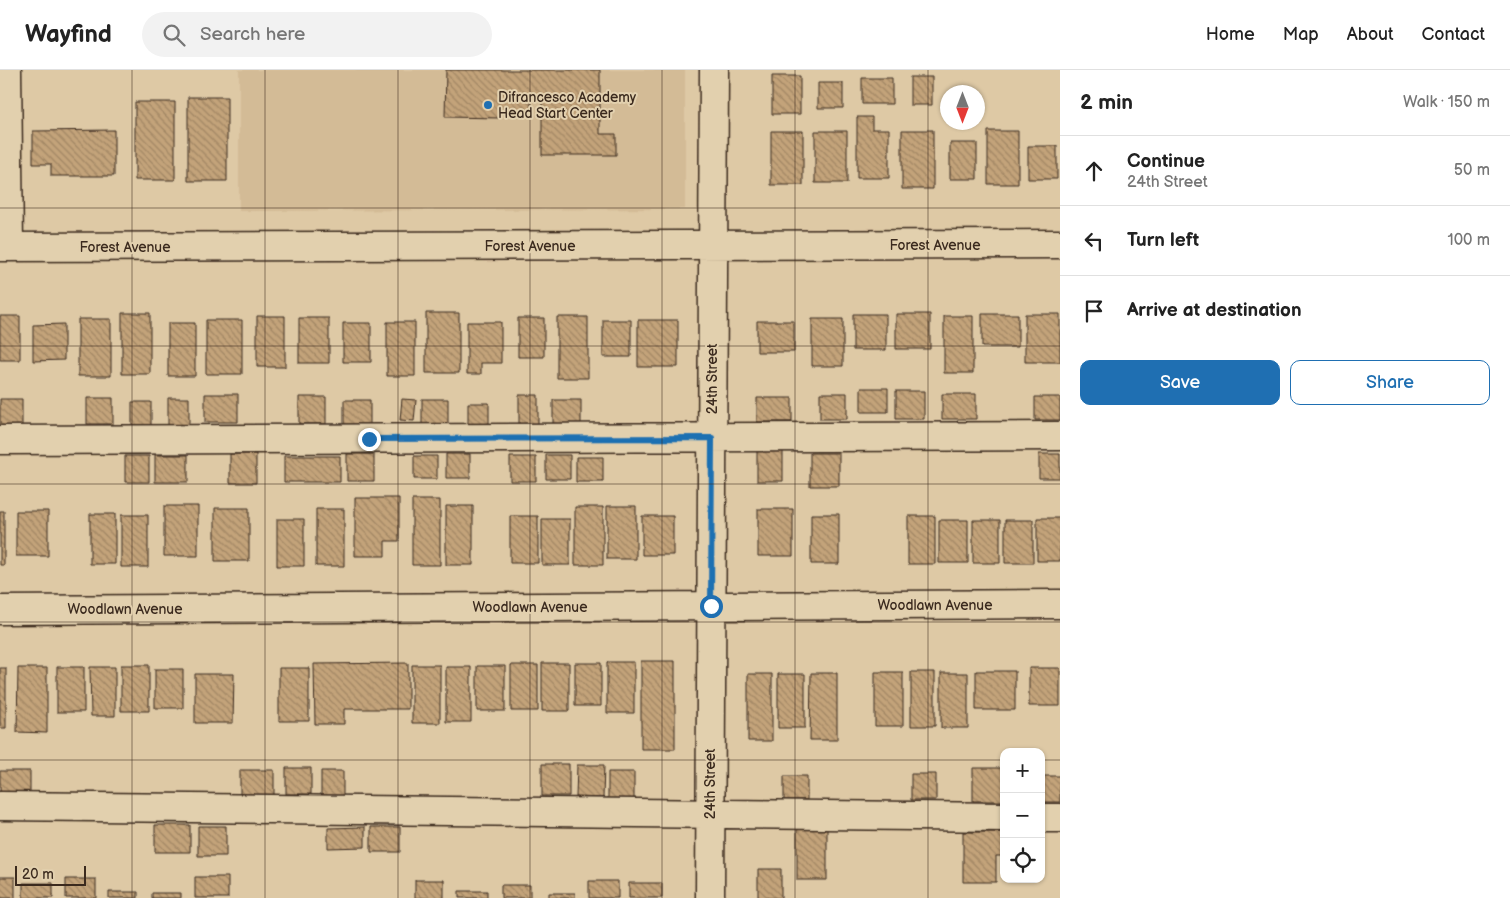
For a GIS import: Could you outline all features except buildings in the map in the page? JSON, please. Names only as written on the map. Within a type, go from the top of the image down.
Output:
[{"type":"street","points":[[4,247],[7,70]]},
{"type":"street","name":"24th Street","points":[[710,898],[714,70]]},
{"type":"street","name":"Forest Avenue","points":[[4,247],[1060,244]]},
{"type":"street","points":[[0,440],[1060,436]]},
{"type":"street","name":"Woodlawn Avenue","points":[[0,610],[1060,604]]},
{"type":"street","points":[[0,806],[1000,817]]},
{"type":"street","points":[[1045,818],[1060,818]]},
{"type":"shaded area","points":[[239,70],[685,70],[685,209],[239,211]]},
{"type":"place","name":"Difrancesco Academy Head Start Center","points":[[488,105]]},
{"type":"route","points":[[369,439],[712,438],[711,606]]}]
